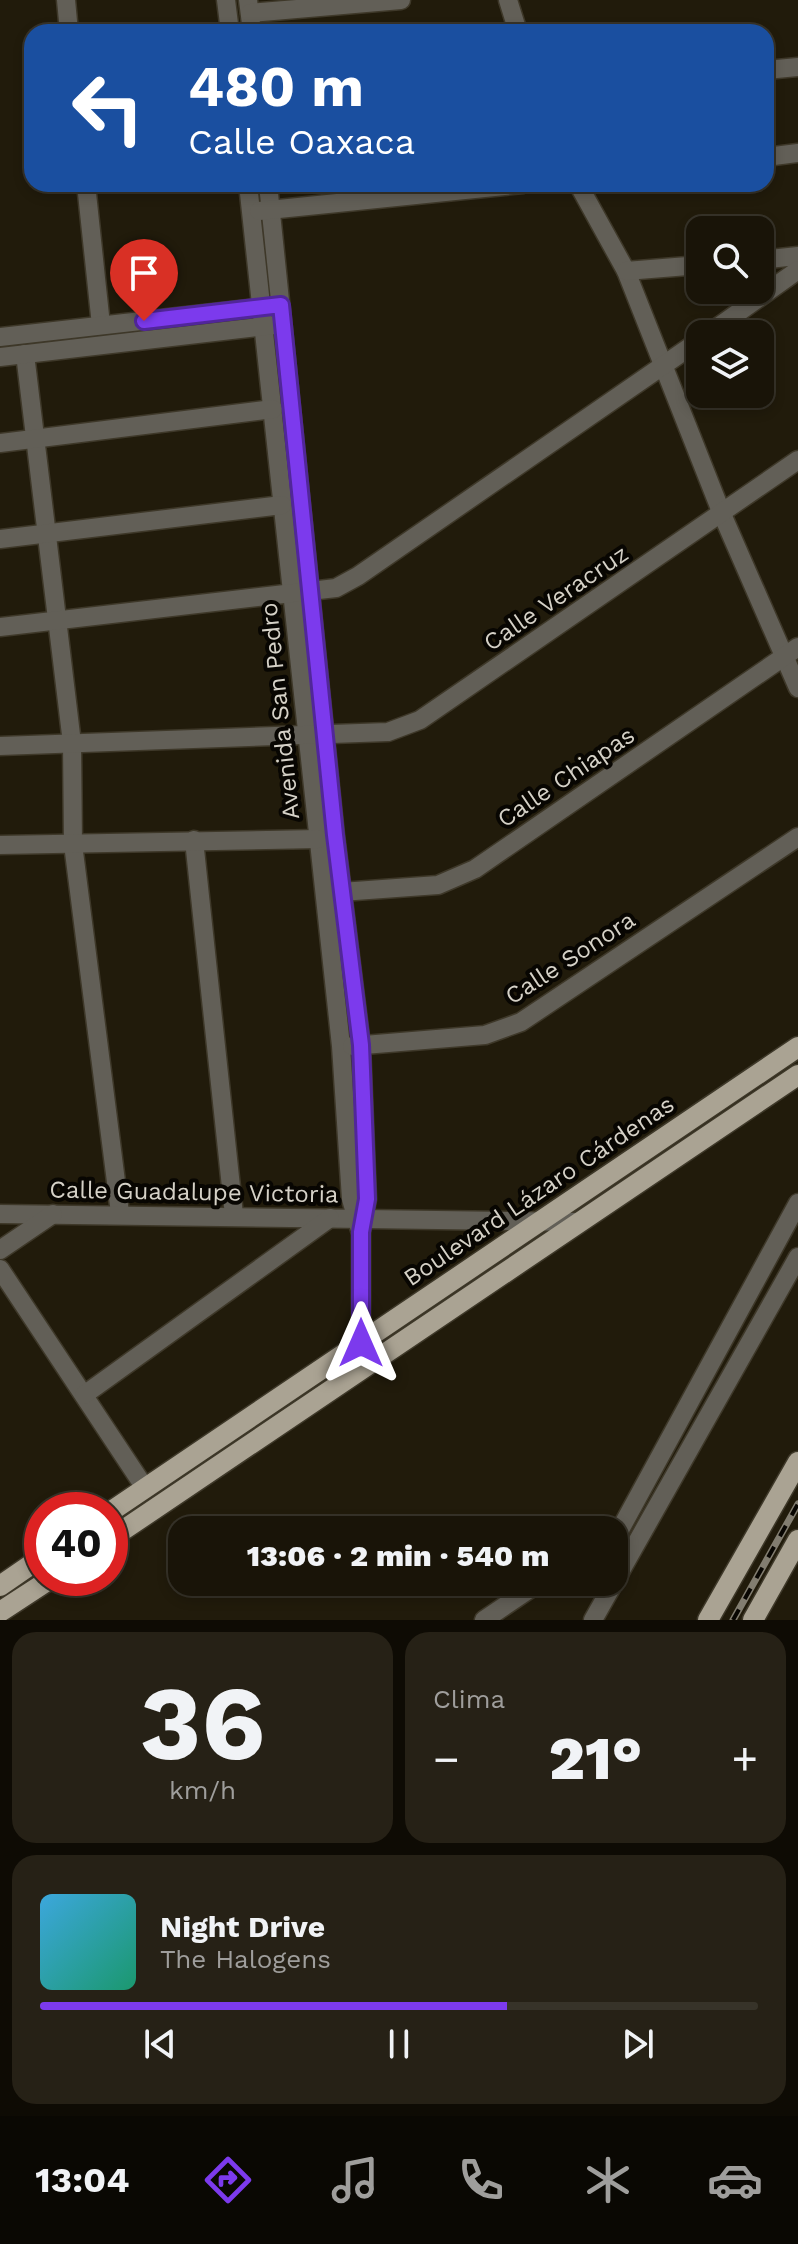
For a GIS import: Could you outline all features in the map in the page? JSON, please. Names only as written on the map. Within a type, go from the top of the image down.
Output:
[{"type":"main road","name":"Boulevard Lázaro Cárdenas","points":[[128,1500],[798,1047]]},
{"type":"main road","name":"Boulevard Lázaro Cárdenas","points":[[128,1527],[798,1075]]},
{"type":"main road","points":[[708,1620],[798,1462]]},
{"type":"main road","points":[[753,1620],[798,1540]]},
{"type":"main road","points":[[0,1586],[24,1569]]},
{"type":"main road","points":[[0,1612],[24,1596]]},
{"type":"street","points":[[66,0],[68,24]]},
{"type":"street","points":[[226,0],[229,24]]},
{"type":"street","points":[[249,6],[401,0]]},
{"type":"street","points":[[508,0],[516,24]]},
{"type":"street","points":[[774,69],[798,67]]},
{"type":"street","points":[[774,156],[798,153]]},
{"type":"street","points":[[87,192],[101,325]]},
{"type":"street","name":"Avenida San Pedro","points":[[249,192],[272,316],[316,736],[361,1045],[367,1199],[360,1223]]},
{"type":"street","name":"Avenida San Pedro","points":[[269,192],[273,409],[282,505],[301,594]]},
{"type":"street","points":[[251,212],[445,192]]},
{"type":"street","points":[[582,192],[626,271],[722,514],[791,652],[798,688]]},
{"type":"street","points":[[774,259],[798,256]]},
{"type":"street","points":[[626,271],[686,266]]},
{"type":"street","points":[[728,320],[798,270]]},
{"type":"street","points":[[0,337],[101,325],[272,316]]},
{"type":"street","points":[[0,357],[272,316]]},
{"type":"street","points":[[0,627],[336,588],[358,576],[686,350]]},
{"type":"street","points":[[25,354],[72,743],[73,844],[120,1213]]},
{"type":"street","points":[[0,443],[273,409]]},
{"type":"street","name":"Calle Veracruz","points":[[0,746],[388,732],[420,720],[798,460]]},
{"type":"street","points":[[0,539],[282,505]]},
{"type":"street","name":"Calle Chiapas","points":[[341,892],[438,885],[475,869],[791,652]]},
{"type":"street","name":"Avenida San Pedro","points":[[316,736],[318,839],[360,1223],[362,1371]]},
{"type":"street","name":"Calle Sonora","points":[[341,1046],[485,1035],[521,1022],[798,837]]},
{"type":"street","points":[[0,845],[318,839]]},
{"type":"street","points":[[194,840],[234,1215]]},
{"type":"street","points":[[626,1516],[798,1203]]},
{"type":"street","name":"Calle Guadalupe Victoria","points":[[0,1214],[234,1215],[330,1218],[360,1223],[544,1219],[579,1222]]},
{"type":"street","points":[[0,1250],[53,1214]]},
{"type":"street","points":[[84,1395],[330,1218]]},
{"type":"street","points":[[593,1620],[798,1257]]},
{"type":"street","points":[[0,1269],[145,1488]]},
{"type":"street","points":[[731,1322],[754,1336]]},
{"type":"street","points":[[628,1533],[641,1536]]},
{"type":"street","points":[[484,1620],[519,1596]]},
{"type":"railway","points":[[733,1620],[798,1504]]},
{"type":"route","points":[[144,321],[281,305],[341,892],[361,1045],[367,1199],[361,1232],[361,1343]]}]
